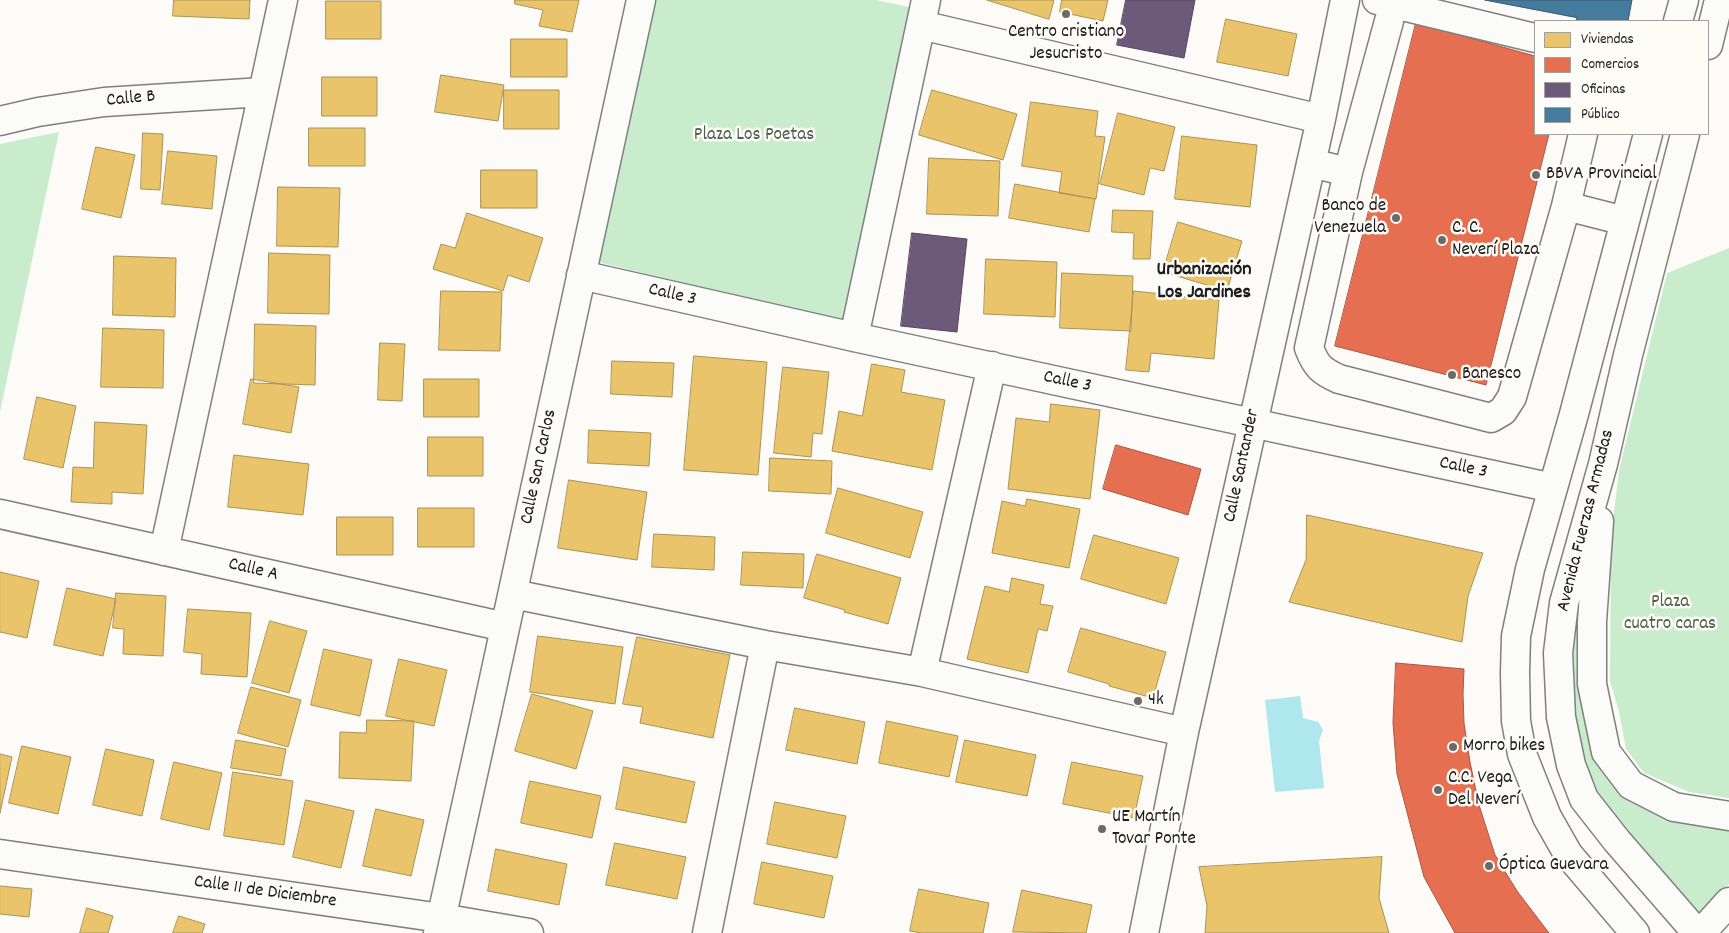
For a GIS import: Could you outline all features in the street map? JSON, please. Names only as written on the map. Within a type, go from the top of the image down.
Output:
[{"type":"street","points":[[164,551],[283,0]]},
{"type":"street","name":"Calle San Carlos","points":[[439,926],[506,627],[641,0]]},
{"type":"street","name":"Calle Santander","points":[[1144,933],[1184,732],[1321,118],[1345,0]]},
{"type":"street","points":[[1678,20],[1684,0]]},
{"type":"street","points":[[1709,41],[1719,0]]},
{"type":"street","points":[[1534,38],[1383,10],[1309,348],[1314,362],[1323,372],[1338,379],[1490,418],[1503,411],[1512,397],[1566,206],[1583,135]]},
{"type":"street","points":[[854,336],[923,13],[1321,118]]},
{"type":"street","name":"Calle B","points":[[0,120],[104,102],[262,92]]},
{"type":"street","name":"Avenida Fuerzas Armadas","points":[[1635,933],[1568,854],[1547,817],[1522,754],[1516,720],[1515,673],[1516,636],[1530,569],[1648,135]]},
{"type":"street","name":"Avenida Fuerzas Armadas","points":[[1685,135],[1628,355],[1603,464],[1564,602],[1558,653],[1561,717],[1571,765],[1584,799],[1617,841],[1699,933]]},
{"type":"street","points":[[1311,163],[1348,172]]},
{"type":"street","points":[[1566,206],[1625,222]]},
{"type":"street","name":"Calle 3","points":[[582,275],[1553,488]]},
{"type":"street","points":[[922,672],[992,366]]},
{"type":"street","points":[[1603,464],[1592,622],[1592,684],[1606,752],[1630,785],[1674,807],[1729,816]]},
{"type":"street","name":"Calle A","points":[[0,514],[506,627]]},
{"type":"street","points":[[513,594],[765,645],[922,672],[1184,732]]},
{"type":"street","points":[[707,933],[765,645]]},
{"type":"street","name":"Calle 11 de Diciembre","points":[[0,854],[439,926],[529,933]]},
{"type":"street","points":[[1699,933],[1729,902]]},
{"type":"green space","name":"Plaza Los Poetas","points":[[653,0],[876,0],[914,8],[843,322],[594,261]]},
{"type":"green space","points":[[59,132],[0,412],[0,144]]},
{"type":"green space","name":"Plaza cuatro caras","points":[[1729,248],[1729,798],[1689,792],[1644,773],[1626,749],[1619,712],[1610,681],[1611,537],[1619,470],[1667,273]]},
{"type":"green space","points":[[1578,610],[1579,638],[1594,750],[1729,825],[1729,884],[1694,917],[1597,799],[1577,731],[1570,678],[1570,654]]},
{"type":"water","points":[[1300,696],[1303,718],[1318,722],[1323,730],[1319,741],[1324,788],[1275,792],[1265,700]]},
{"type":"building: Viviendas","points":[[174,0],[250,0],[249,19],[173,16]]},
{"type":"building: Viviendas","points":[[515,0],[579,0],[572,32],[539,26],[543,10],[515,4]]},
{"type":"building: Viviendas","points":[[987,0],[1054,0],[1049,19]]},
{"type":"building: Viviendas","points":[[1062,0],[1108,0],[1103,21],[1060,12]]},
{"type":"building: Viviendas","points":[[326,1],[381,1],[381,39],[326,39]]},
{"type":"building: Viviendas","points":[[1226,19],[1297,34],[1288,76],[1217,62]]},
{"type":"building: Viviendas","points":[[511,39],[567,39],[567,77],[511,77]]},
{"type":"building: Viviendas","points":[[441,75],[504,85],[498,121],[435,112]]},
{"type":"building: Viviendas","points":[[322,77],[377,77],[377,116],[322,116]]},
{"type":"building: Viviendas","points":[[504,90],[559,90],[559,129],[504,129]]},
{"type":"building: Viviendas","points":[[932,90],[1017,114],[1003,160],[919,135]]},
{"type":"building: Viviendas","points":[[1031,102],[1098,111],[1095,136],[1105,137],[1096,199],[1059,193],[1062,172],[1022,166]]},
{"type":"building: Viviendas","points":[[1118,113],[1175,127],[1164,171],[1150,168],[1144,195],[1100,184]]},
{"type":"building: Viviendas","points":[[309,128],[365,128],[365,166],[309,166]]},
{"type":"building: Viviendas","points":[[143,133],[163,134],[160,190],[141,189]]},
{"type":"building: Viviendas","points":[[1182,136],[1257,145],[1250,207],[1175,199]]},
{"type":"building: Viviendas","points":[[96,147],[135,155],[121,218],[82,209]]},
{"type":"building: Viviendas","points":[[168,151],[217,156],[212,209],[162,204]]},
{"type":"building: Viviendas","points":[[929,158],[1000,161],[998,216],[927,214]]},
{"type":"building: Viviendas","points":[[481,170],[537,170],[537,208],[481,208]]},
{"type":"building: Viviendas","points":[[1015,184],[1095,199],[1089,232],[1009,218]]},
{"type":"building: Viviendas","points":[[278,187],[340,188],[338,247],[277,246]]},
{"type":"building: Viviendas","points":[[1113,210],[1153,211],[1150,259],[1133,259],[1134,233],[1112,232]]},
{"type":"building: Viviendas","points":[[467,213],[543,238],[529,282],[508,275],[503,291],[433,269],[441,244],[455,248]]},
{"type":"building: Viviendas","points":[[1178,222],[1242,241],[1227,291],[1163,272]]},
{"type":"building: Viviendas","points":[[269,253],[330,255],[329,314],[268,313]]},
{"type":"building: Viviendas","points":[[114,256],[176,258],[175,317],[113,315]]},
{"type":"building: Viviendas","points":[[986,259],[1057,262],[1055,317],[984,314]]},
{"type":"building: Viviendas","points":[[1062,273],[1133,276],[1131,331],[1060,328]]},
{"type":"building: Viviendas","points":[[441,291],[502,292],[500,351],[439,350]]},
{"type":"building: Viviendas","points":[[1134,291],[1219,300],[1214,359],[1151,353],[1149,372],[1126,370]]},
{"type":"building: Viviendas","points":[[255,324],[316,326],[315,385],[254,383]]},
{"type":"building: Viviendas","points":[[103,328],[164,330],[163,388],[101,387]]},
{"type":"building: Viviendas","points":[[380,343],[405,344],[402,401],[378,400]]},
{"type":"building: Viviendas","points":[[694,356],[767,362],[758,475],[684,470]]},
{"type":"building: Viviendas","points":[[612,361],[674,363],[672,397],[611,394]]},
{"type":"building: Viviendas","points":[[872,364],[905,370],[901,392],[945,400],[932,470],[832,451],[839,411],[862,416]]},
{"type":"building: Viviendas","points":[[783,367],[829,372],[822,434],[813,433],[811,457],[774,453]]},
{"type":"building: Viviendas","points":[[251,379],[299,387],[291,433],[243,424]]},
{"type":"building: Viviendas","points":[[424,379],[479,379],[479,417],[424,417]]},
{"type":"building: Viviendas","points":[[37,397],[76,406],[63,468],[24,459]]},
{"type":"building: Viviendas","points":[[1051,404],[1100,410],[1090,499],[1008,489],[1016,418],[1049,422]]},
{"type":"building: Viviendas","points":[[95,422],[147,425],[143,494],[112,492],[112,504],[71,502],[73,467],[93,468]]},
{"type":"building: Viviendas","points":[[589,430],[651,433],[649,466],[588,463]]},
{"type":"building: Viviendas","points":[[428,437],[483,437],[483,476],[428,476]]},
{"type":"building: Viviendas","points":[[234,455],[309,464],[303,515],[228,507]]},
{"type":"building: Viviendas","points":[[770,458],[832,461],[831,494],[769,491]]},
{"type":"building: Viviendas","points":[[569,480],[647,492],[637,560],[558,548]]},
{"type":"building: Viviendas","points":[[838,488],[923,512],[910,558],[826,533]]},
{"type":"building: Viviendas","points":[[1027,499],[1080,509],[1069,568],[992,553],[1002,501],[1025,506]]},
{"type":"building: Viviendas","points":[[418,508],[474,508],[474,547],[418,547]]},
{"type":"building: Viviendas","points":[[1307,515],[1483,553],[1468,596],[1462,642],[1289,602],[1306,560]]},
{"type":"building: Viviendas","points":[[337,517],[393,517],[393,555],[337,555]]},
{"type":"building: Viviendas","points":[[654,534],[715,537],[714,570],[652,567]]},
{"type":"building: Viviendas","points":[[1094,535],[1179,558],[1166,604],[1081,579]]},
{"type":"building: Viviendas","points":[[743,552],[804,554],[803,588],[741,585]]},
{"type":"building: Viviendas","points":[[817,554],[901,578],[888,624],[844,612],[845,610],[804,598]]},
{"type":"building: Viviendas","points":[[0,572],[39,581],[27,638],[0,632]]},
{"type":"building: Viviendas","points":[[1012,578],[1044,585],[1040,604],[1053,606],[1047,631],[1038,629],[1028,673],[967,659],[985,586],[1009,592]]},
{"type":"building: Viviendas","points":[[67,588],[116,599],[103,656],[54,645]]},
{"type":"building: Viviendas","points":[[116,593],[166,596],[163,656],[123,654],[124,629],[113,628]]},
{"type":"building: Viviendas","points":[[188,609],[251,613],[247,677],[201,674],[202,654],[184,652]]},
{"type":"building: Viviendas","points":[[270,621],[307,631],[289,693],[252,683]]},
{"type":"building: Viviendas","points":[[1081,628],[1166,652],[1153,698],[1068,672]]},
{"type":"building: Viviendas","points":[[538,636],[623,647],[615,704],[530,692]]},
{"type":"building: Viviendas","points":[[637,637],[730,655],[713,738],[640,723],[643,707],[623,704]]},
{"type":"building: Viviendas","points":[[324,649],[372,660],[360,716],[311,705]]},
{"type":"building: Viviendas","points":[[399,659],[447,670],[434,726],[386,716]]},
{"type":"building: Viviendas","points":[[251,687],[301,700],[288,747],[238,733]]},
{"type":"building: Viviendas","points":[[532,694],[593,711],[576,769],[515,751]]},
{"type":"building: Viviendas","points":[[795,708],[865,722],[857,764],[786,750]]},
{"type":"building: Viviendas","points":[[367,720],[414,721],[411,781],[339,778],[340,732],[366,733]]},
{"type":"building: Viviendas","points":[[887,721],[958,736],[949,777],[879,763]]},
{"type":"building: Viviendas","points":[[236,740],[286,749],[281,776],[231,768]]},
{"type":"building: Viviendas","points":[[965,740],[1036,755],[1027,796],[956,782]]},
{"type":"building: Viviendas","points":[[22,746],[71,757],[58,814],[9,803]]},
{"type":"building: Viviendas","points":[[106,749],[154,760],[142,816],[93,805]]},
{"type":"building: Viviendas","points":[[0,754],[12,757],[0,813]]},
{"type":"building: Viviendas","points":[[174,762],[222,773],[209,830],[161,819]]},
{"type":"building: Viviendas","points":[[1072,762],[1143,776],[1134,818],[1063,804]]},
{"type":"building: Viviendas","points":[[624,767],[695,782],[686,823],[616,809]]},
{"type":"building: Viviendas","points":[[233,772],[293,781],[284,845],[224,836]]},
{"type":"building: Viviendas","points":[[530,781],[601,796],[592,838],[521,823]]},
{"type":"building: Viviendas","points":[[306,800],[354,811],[341,868],[293,857]]},
{"type":"building: Viviendas","points":[[775,802],[846,816],[837,858],[767,844]]},
{"type":"building: Viviendas","points":[[376,809],[424,820],[411,876],[363,866]]},
{"type":"building: Viviendas","points":[[615,843],[686,857],[677,899],[606,885]]},
{"type":"building: Viviendas","points":[[496,849],[567,864],[559,905],[488,891]]},
{"type":"building: Viviendas","points":[[1382,857],[1379,898],[1389,933],[1205,933],[1207,906],[1199,867]]},
{"type":"building: Viviendas","points":[[762,862],[833,876],[824,918],[754,904]]},
{"type":"building: Viviendas","points":[[0,886],[32,889],[29,917],[0,914]]},
{"type":"building: Viviendas","points":[[919,889],[989,903],[983,933],[921,933],[910,931]]},
{"type":"building: Viviendas","points":[[1022,890],[1092,905],[1086,933],[1013,932]]},
{"type":"building: Viviendas","points":[[87,908],[113,916],[108,933],[80,933]]},
{"type":"building: Viviendas","points":[[179,916],[205,924],[202,933],[173,933]]},
{"type":"building: Comercios","name":"C. C. Neverí Plaza","points":[[1416,23],[1534,56],[1534,135],[1549,135],[1486,385],[1335,346]]},
{"type":"building: Comercios","points":[[1116,445],[1201,469],[1188,515],[1103,489]]},
{"type":"building: Comercios","name":"C.C. Vega Del Neverí","points":[[1396,663],[1464,669],[1464,723],[1470,762],[1479,805],[1495,855],[1517,891],[1549,933],[1455,933],[1424,877],[1397,774],[1393,723]]},
{"type":"building: Oficinas","points":[[1126,0],[1195,0],[1184,58],[1117,45]]},
{"type":"building: Oficinas","points":[[912,233],[967,239],[957,332],[901,326]]},
{"type":"building: Público","points":[[1485,0],[1632,0],[1628,20],[1576,20],[1577,18]]},
{"type":"place","name":"Centro cristiano Jesucristo","points":[[1066,14]]},
{"type":"place","name":"BBVA Provincial","points":[[1536,175]]},
{"type":"place","name":"Banco de Venezuela","points":[[1396,218]]},
{"type":"place","name":"C. C. Neverí Plaza","points":[[1442,240]]},
{"type":"place","name":"Banesco","points":[[1452,375]]},
{"type":"place","name":"4k","points":[[1138,701]]},
{"type":"place","name":"Morro bikes","points":[[1453,747]]},
{"type":"place","name":"C.C. Vega Del Neverí","points":[[1438,790]]},
{"type":"place","name":"UE Martín Tovar Ponte","points":[[1102,829]]},
{"type":"place","name":"Óptica Guevara","points":[[1489,866]]},
{"type":"district","name":"Urbanización Los Jardines","points":[[1204,282]]}]
